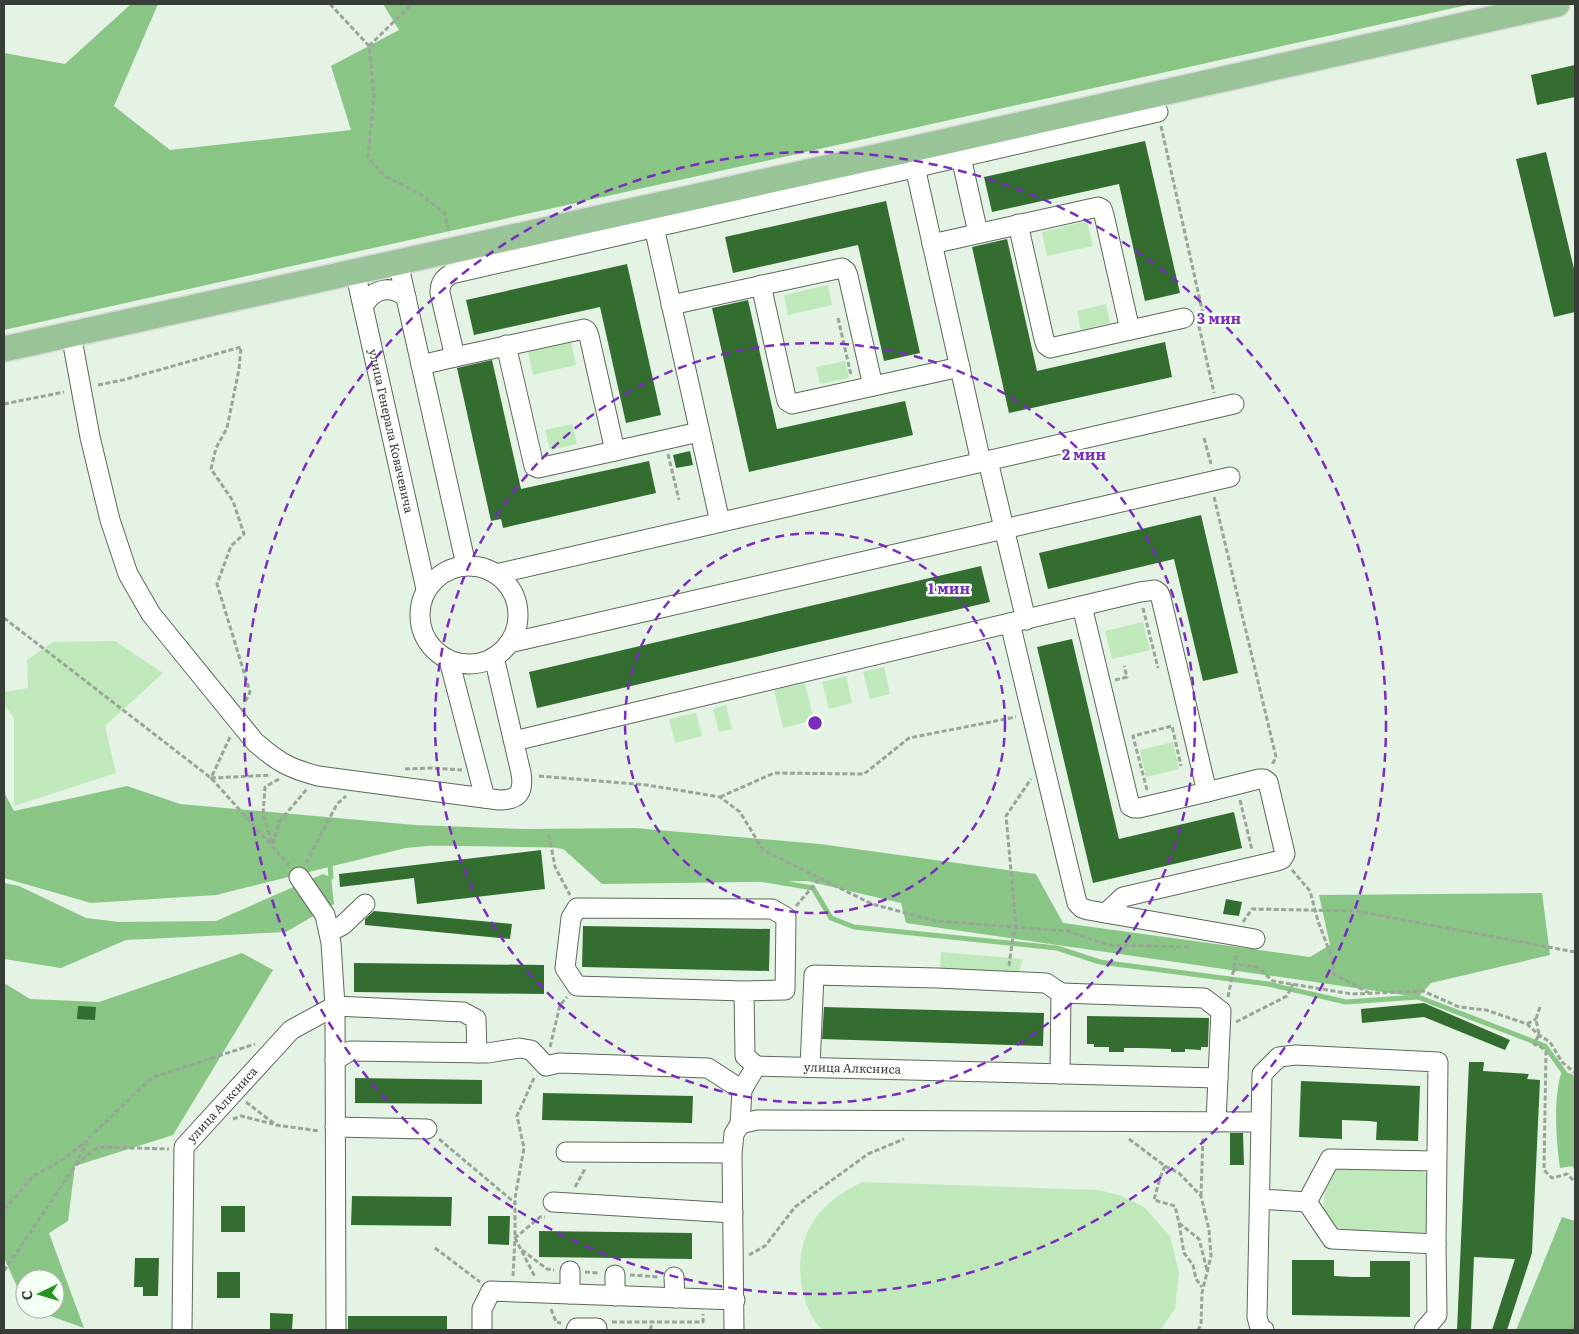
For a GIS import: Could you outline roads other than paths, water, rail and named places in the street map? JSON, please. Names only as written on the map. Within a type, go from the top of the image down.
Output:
[{"type":"main road","points":[[4,349],[922,147],[1557,4]]},
{"type":"street","points":[[455,357],[440,293],[440,284],[444,278],[451,274],[1158,112]]},
{"type":"street","points":[[961,157],[978,233]]},
{"type":"street","points":[[915,167],[960,367],[1004,529],[1031,714],[1077,904],[1082,908],[1106,913],[1247,938]]},
{"type":"street","points":[[932,244],[1098,207],[1102,209],[1130,330]]},
{"type":"street","points":[[1018,224],[1046,345],[1050,348],[1190,317]]},
{"type":"street","points":[[654,227],[720,522]]},
{"type":"street","points":[[398,262],[466,565]]},
{"type":"street","points":[[671,305],[842,268],[846,271],[863,388]]},
{"type":"street","name":"улица Генерала Ковачевича","points":[[355,271],[426,589]]},
{"type":"street","points":[[761,285],[787,401],[792,404],[960,367]]},
{"type":"street","points":[[363,307],[371,296],[383,290],[396,291],[406,298]]},
{"type":"street","points":[[421,364],[580,329],[587,331],[615,451]]},
{"type":"street","points":[[70,334],[90,437],[110,520],[128,574],[151,614],[255,742],[274,759],[296,770],[318,776],[485,798],[508,800],[516,797],[521,791],[523,782],[494,657]]},
{"type":"street","points":[[506,345],[534,466],[538,468],[699,432]]},
{"type":"street","points":[[496,574],[1226,406]]},
{"type":"street","points":[[509,643],[1218,480]]},
{"type":"street","name":"улица Генерала Ковачевича","points":[[466,565],[484,567],[505,581],[513,592],[517,604],[518,617],[516,630],[502,651],[494,657],[479,663],[466,664],[449,660],[432,648],[424,638],[419,612],[421,600],[426,589],[435,578],[446,570],[466,565]]},
{"type":"street","points":[[514,742],[1140,592],[1155,590],[1161,598],[1207,792]]},
{"type":"street","points":[[1082,606],[1130,806],[1134,808],[1150,805],[1264,779],[1269,786],[1285,854],[1282,859],[1123,897],[1106,913]]},
{"type":"street","points":[[449,660],[485,798]]},
{"type":"street","points":[[299,877],[327,924],[331,943],[335,1060],[336,1330]]},
{"type":"street","points":[[327,924],[343,925],[365,904]]},
{"type":"street","points":[[577,908],[772,909],[786,917],[785,990],[744,991],[577,986],[565,968],[571,918],[577,908]]},
{"type":"street","points":[[810,1067],[814,975],[937,978],[1046,984],[1061,993],[1204,998],[1221,1011],[1216,1122]]},
{"type":"street","points":[[734,1330],[732,1153],[734,1134],[740,1124],[742,1090],[756,1066],[745,1056],[744,991]]},
{"type":"street","points":[[1060,1074],[1061,993]]},
{"type":"street","points":[[334,1006],[462,1012],[476,1018],[477,1053]]},
{"type":"street","name":"улица Алксниса","points":[[182,1330],[184,1147],[291,1030],[334,1006]]},
{"type":"street","points":[[335,1060],[350,1051],[488,1053],[519,1048],[531,1050],[546,1066],[559,1063],[708,1068],[742,1090]]},
{"type":"street","points":[[1264,1330],[1260,1328],[1257,1317],[1262,1074],[1279,1058],[1296,1055],[1438,1062],[1436,1161],[1437,1315],[1424,1330]]},
{"type":"street","name":"улица Алксниса","points":[[756,1066],[1218,1078]]},
{"type":"street","points":[[740,1124],[757,1120],[1260,1122]]},
{"type":"street","points":[[335,1130],[427,1129]]},
{"type":"street","points":[[566,1152],[732,1153]]},
{"type":"street","points":[[1307,1202],[1330,1160],[1436,1161]]},
{"type":"street","points":[[1260,1199],[1307,1202]]},
{"type":"street","points":[[553,1202],[733,1214]]},
{"type":"street","points":[[1307,1202],[1332,1239],[1436,1244]]},
{"type":"street","points":[[570,1270],[570,1294]]},
{"type":"street","points":[[615,1274],[615,1296]]},
{"type":"street","points":[[674,1277],[675,1298]]},
{"type":"street","points":[[482,1330],[482,1309],[492,1291],[735,1300]]},
{"type":"street","points":[[573,1327],[597,1328],[601,1326]]},
{"type":"waterway","points":[[327,881],[331,877],[330,861],[342,851],[433,843],[554,845],[813,888],[831,918],[854,927],[1057,948],[1100,962],[1268,984],[1346,1002],[1418,997],[1545,1046],[1566,1075]]}]
